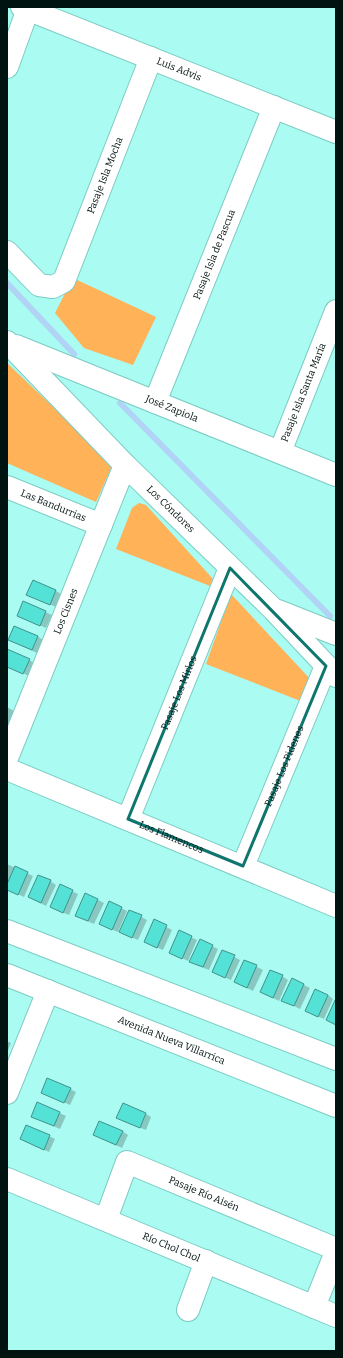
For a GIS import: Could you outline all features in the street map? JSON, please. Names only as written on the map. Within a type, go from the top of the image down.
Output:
[{"type":"street","name":"Luis Advis","points":[[25,8],[336,132]]},
{"type":"street","points":[[7,66],[25,8]]},
{"type":"street","name":"Pasaje Isla Mocha","points":[[7,252],[39,285],[53,287],[64,281],[151,58]]},
{"type":"street","name":"Pasaje Isla de Pascua","points":[[155,402],[274,107]]},
{"type":"street","name":"Pasaje Isla Santa María","points":[[280,452],[336,311]]},
{"type":"street","name":"José Zapiola","points":[[7,342],[336,475]]},
{"type":"street","name":"Los Cóndores","points":[[7,342],[125,465],[273,609],[331,671]]},
{"type":"street","name":"Los Cisnes","points":[[7,758],[125,465]]},
{"type":"street","name":"Las Bandurrias","points":[[7,487],[101,525]]},
{"type":"street","name":"Pasaje Los Mirlos","points":[[128,819],[230,568]]},
{"type":"street","points":[[273,609],[336,634]]},
{"type":"street","name":"Pasaje Los Pidenes","points":[[243,866],[331,671]]},
{"type":"street","name":"Los Flamencos","points":[[7,769],[336,906]]},
{"type":"street","points":[[7,931],[336,1059]]},
{"type":"street","name":"Avenida Nueva Villarrica","points":[[7,975],[336,1106]]},
{"type":"street","points":[[7,1093],[48,991]]},
{"type":"street","name":"Pasaje Río Aisén","points":[[106,1219],[127,1162],[336,1251],[314,1307]]},
{"type":"street","name":"Río Chol Chol","points":[[7,1179],[336,1316]]},
{"type":"street","points":[[188,1310],[206,1261]]},
{"type":"highlighted area","points":[[230,568],[326,666],[243,866],[128,819]]},
{"type":"shaded area","points":[[73,278],[156,317],[133,365],[84,348],[55,313]]},
{"type":"shaded area","points":[[7,363],[113,464],[96,502],[7,463]]},
{"type":"shaded area","points":[[139,503],[146,505],[213,579],[210,586],[116,549],[132,508]]},
{"type":"shaded area","points":[[231,594],[312,681],[303,702],[206,664]]},
{"type":"building","points":[[33,580],[56,590],[50,605],[26,595]]},
{"type":"building","points":[[23,601],[46,611],[40,626],[17,616]]},
{"type":"building","points":[[14,626],[38,636],[32,650],[8,640]]},
{"type":"building","points":[[7,649],[30,659],[23,674],[7,667]]},
{"type":"building","points":[[15,866],[28,872],[18,895],[7,890],[7,884]]},
{"type":"building","points":[[38,875],[51,880],[41,903],[28,897]]},
{"type":"building","points":[[60,884],[73,890],[63,913],[50,907]]},
{"type":"building","points":[[85,893],[98,899],[88,921],[75,916]]},
{"type":"building","points":[[109,901],[122,907],[112,930],[99,924]]},
{"type":"building","points":[[129,910],[142,915],[132,938],[119,932]]},
{"type":"building","points":[[154,919],[167,925],[157,948],[144,942]]},
{"type":"building","points":[[179,930],[192,936],[182,959],[169,953]]},
{"type":"building","points":[[200,939],[213,945],[203,967],[189,962]]},
{"type":"building","points":[[222,950],[235,955],[225,978],[212,972]]},
{"type":"building","points":[[244,960],[257,965],[247,988],[234,982]]},
{"type":"building","points":[[270,970],[283,975],[273,998],[260,992]]},
{"type":"building","points":[[292,978],[304,984],[294,1006],[281,1001]]},
{"type":"building","points":[[315,989],[328,995],[318,1017],[305,1011]]},
{"type":"building","points":[[336,998],[336,1025],[326,1020]]},
{"type":"building","points":[[47,1078],[71,1088],[64,1103],[41,1093]]},
{"type":"building","points":[[37,1102],[60,1112],[54,1126],[31,1117]]},
{"type":"building","points":[[123,1103],[146,1113],[140,1128],[116,1118]]},
{"type":"building","points":[[99,1121],[123,1131],[116,1145],[93,1135]]},
{"type":"building","points":[[26,1125],[50,1135],[44,1150],[20,1139]]},
{"type":"waterway","points":[[7,283],[74,354]]},
{"type":"waterway","points":[[120,403],[330,616]]}]
